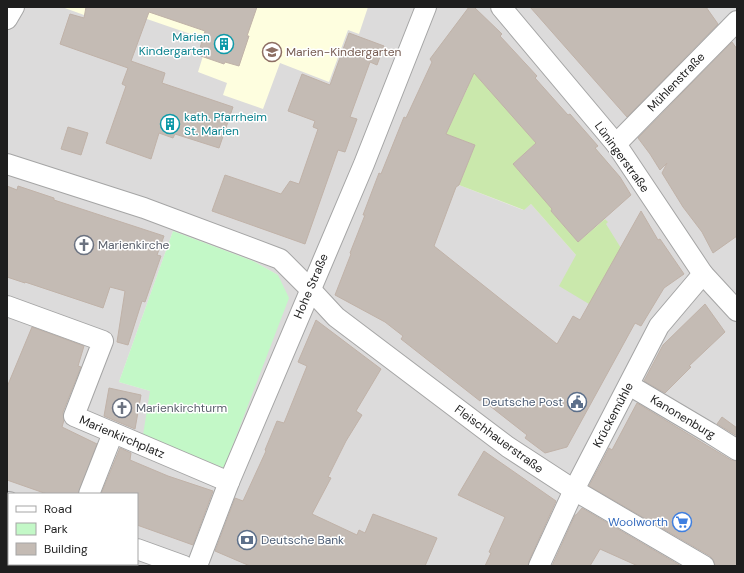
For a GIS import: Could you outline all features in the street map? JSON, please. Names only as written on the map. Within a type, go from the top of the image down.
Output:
[{"type":"street","points":[[7,19],[14,7]]},
{"type":"street","name":"Hohe Straße","points":[[197,566],[229,482],[364,164],[426,7]]},
{"type":"street","name":"Lüningerstraße","points":[[501,7],[616,144],[703,274],[737,311]]},
{"type":"street","points":[[730,7],[737,18]]},
{"type":"street","name":"Mühlenstraße","points":[[616,144],[737,21]]},
{"type":"street","points":[[7,164],[144,208],[280,259],[310,289]]},
{"type":"street","name":"Krückemühle","points":[[539,566],[574,490],[659,326],[703,274]]},
{"type":"street","name":"Fleischhauerstraße","points":[[310,289],[336,317],[347,326],[508,448],[574,490],[704,566]]},
{"type":"street","name":"Marienkirchplatz","points":[[7,306],[103,341],[74,416],[229,482]]},
{"type":"street","name":"Kanonenburg","points":[[629,385],[737,450]]},
{"type":"street","points":[[89,493],[113,433]]},
{"type":"street","points":[[138,549],[184,566]]},
{"type":"shaded area","points":[[7,7],[737,7],[737,566],[7,566]],"holes":[[[465,84],[503,106],[536,143],[513,164],[540,195],[595,149],[607,162],[551,211],[578,242],[605,219],[606,224],[576,255],[531,204],[523,210],[459,185],[475,145],[446,134],[468,87]],[[173,231],[253,261],[278,275],[150,391],[119,382]]]},
{"type":"shaded area","points":[[62,7],[112,7],[106,23]]},
{"type":"shaded area","name":"Marien-Kindergarten","points":[[112,7],[368,7],[359,34],[348,30],[329,82],[280,63],[263,109],[223,95],[227,83],[198,72],[208,40]]},
{"type":"green space","points":[[474,71],[536,143],[513,164],[540,195],[595,148],[607,162],[551,211],[578,242],[605,219],[608,222],[606,224],[629,261],[589,304],[559,286],[576,255],[531,204],[524,210],[459,185],[475,145],[446,134],[468,87],[464,84]]},
{"type":"green space","points":[[173,231],[253,261],[278,275],[289,298],[224,468],[143,435],[150,391],[119,382]]},
{"type":"building","points":[[86,7],[257,7],[239,66],[225,62],[224,64],[198,55],[205,31],[149,12],[131,61],[165,73],[162,83],[233,107],[219,148],[175,134],[173,138],[159,133],[151,159],[106,143],[126,86],[122,84],[128,68],[60,44],[70,14],[84,18]]},
{"type":"building","points":[[469,7],[474,7],[502,34],[500,36],[537,76],[535,78],[568,115],[570,114],[598,146],[595,148],[620,177],[631,195],[578,242],[513,164],[536,143],[474,73],[446,134],[475,145],[459,185],[456,187],[434,246],[557,344],[573,316],[580,320],[641,211],[658,240],[660,239],[684,274],[664,288],[641,326],[635,323],[567,447],[545,453],[525,438],[527,435],[481,399],[480,401],[401,339],[403,336],[385,322],[335,295],[379,173],[381,174],[404,117],[406,118],[432,62],[430,59]]},
{"type":"building","points":[[530,7],[706,7],[718,24],[627,117]]},
{"type":"building","points":[[349,33],[384,46],[377,65],[370,62],[350,117],[357,119],[345,152],[338,150],[305,244],[212,211],[225,175],[281,194],[290,181],[299,184],[318,129],[313,127],[315,121],[288,111],[302,74],[330,85]]},
{"type":"building","points":[[732,42],[737,49],[737,236],[713,253],[702,232],[683,207],[662,173],[667,163],[660,170],[638,138]]},
{"type":"building","points":[[68,127],[88,133],[81,155],[61,149]]},
{"type":"building","name":"Marienkirche","points":[[7,186],[17,190],[18,186],[54,198],[54,200],[164,236],[157,255],[161,256],[145,302],[142,301],[128,345],[117,342],[125,291],[110,287],[103,308],[7,277]]},
{"type":"building","points":[[705,304],[725,332],[689,366],[691,367],[665,393],[644,381],[663,345]]},
{"type":"building","points":[[316,320],[381,369],[356,411],[362,415],[346,441],[328,477],[331,478],[312,514],[357,535],[359,530],[365,533],[373,514],[437,538],[425,566],[250,566],[215,551],[235,498],[243,501],[266,451],[265,450],[277,421],[284,423],[307,366],[298,362]]},
{"type":"building","points":[[32,327],[84,346],[78,366],[81,367],[63,412],[64,420],[62,427],[97,444],[78,493],[44,493],[7,480],[7,387]]},
{"type":"building","name":"Marienkirchturm","points":[[109,388],[141,395],[135,429],[104,416]]},
{"type":"building","points":[[637,403],[731,460],[737,461],[737,566],[715,566],[714,561],[710,556],[589,486],[609,448],[612,450]]},
{"type":"building","points":[[722,417],[737,428],[737,436],[717,424]]},
{"type":"building","points":[[120,448],[131,453],[130,460],[168,476],[213,491],[193,545],[138,525],[138,493],[101,493]]},
{"type":"building","points":[[484,451],[556,501],[528,566],[485,566],[491,553],[489,552],[505,517],[458,495]]},
{"type":"building","points":[[582,508],[681,566],[638,566],[600,549],[590,566],[552,566],[575,515]]},
{"type":"place","name":"Marien Kindergarten","points":[[224,44]]},
{"type":"place","name":"Marien-Kindergarten","points":[[272,52]]},
{"type":"place","name":"kath. Pfarrheim St. Marien","points":[[170,124]]},
{"type":"place","name":"Marienkirche","points":[[84,245]]},
{"type":"place","name":"Deutsche Post","points":[[577,402]]},
{"type":"place","name":"Marienkirchturm","points":[[122,408]]},
{"type":"place","name":"Woolworth","points":[[682,522]]},
{"type":"place","name":"Deutsche Bank","points":[[247,540]]}]
